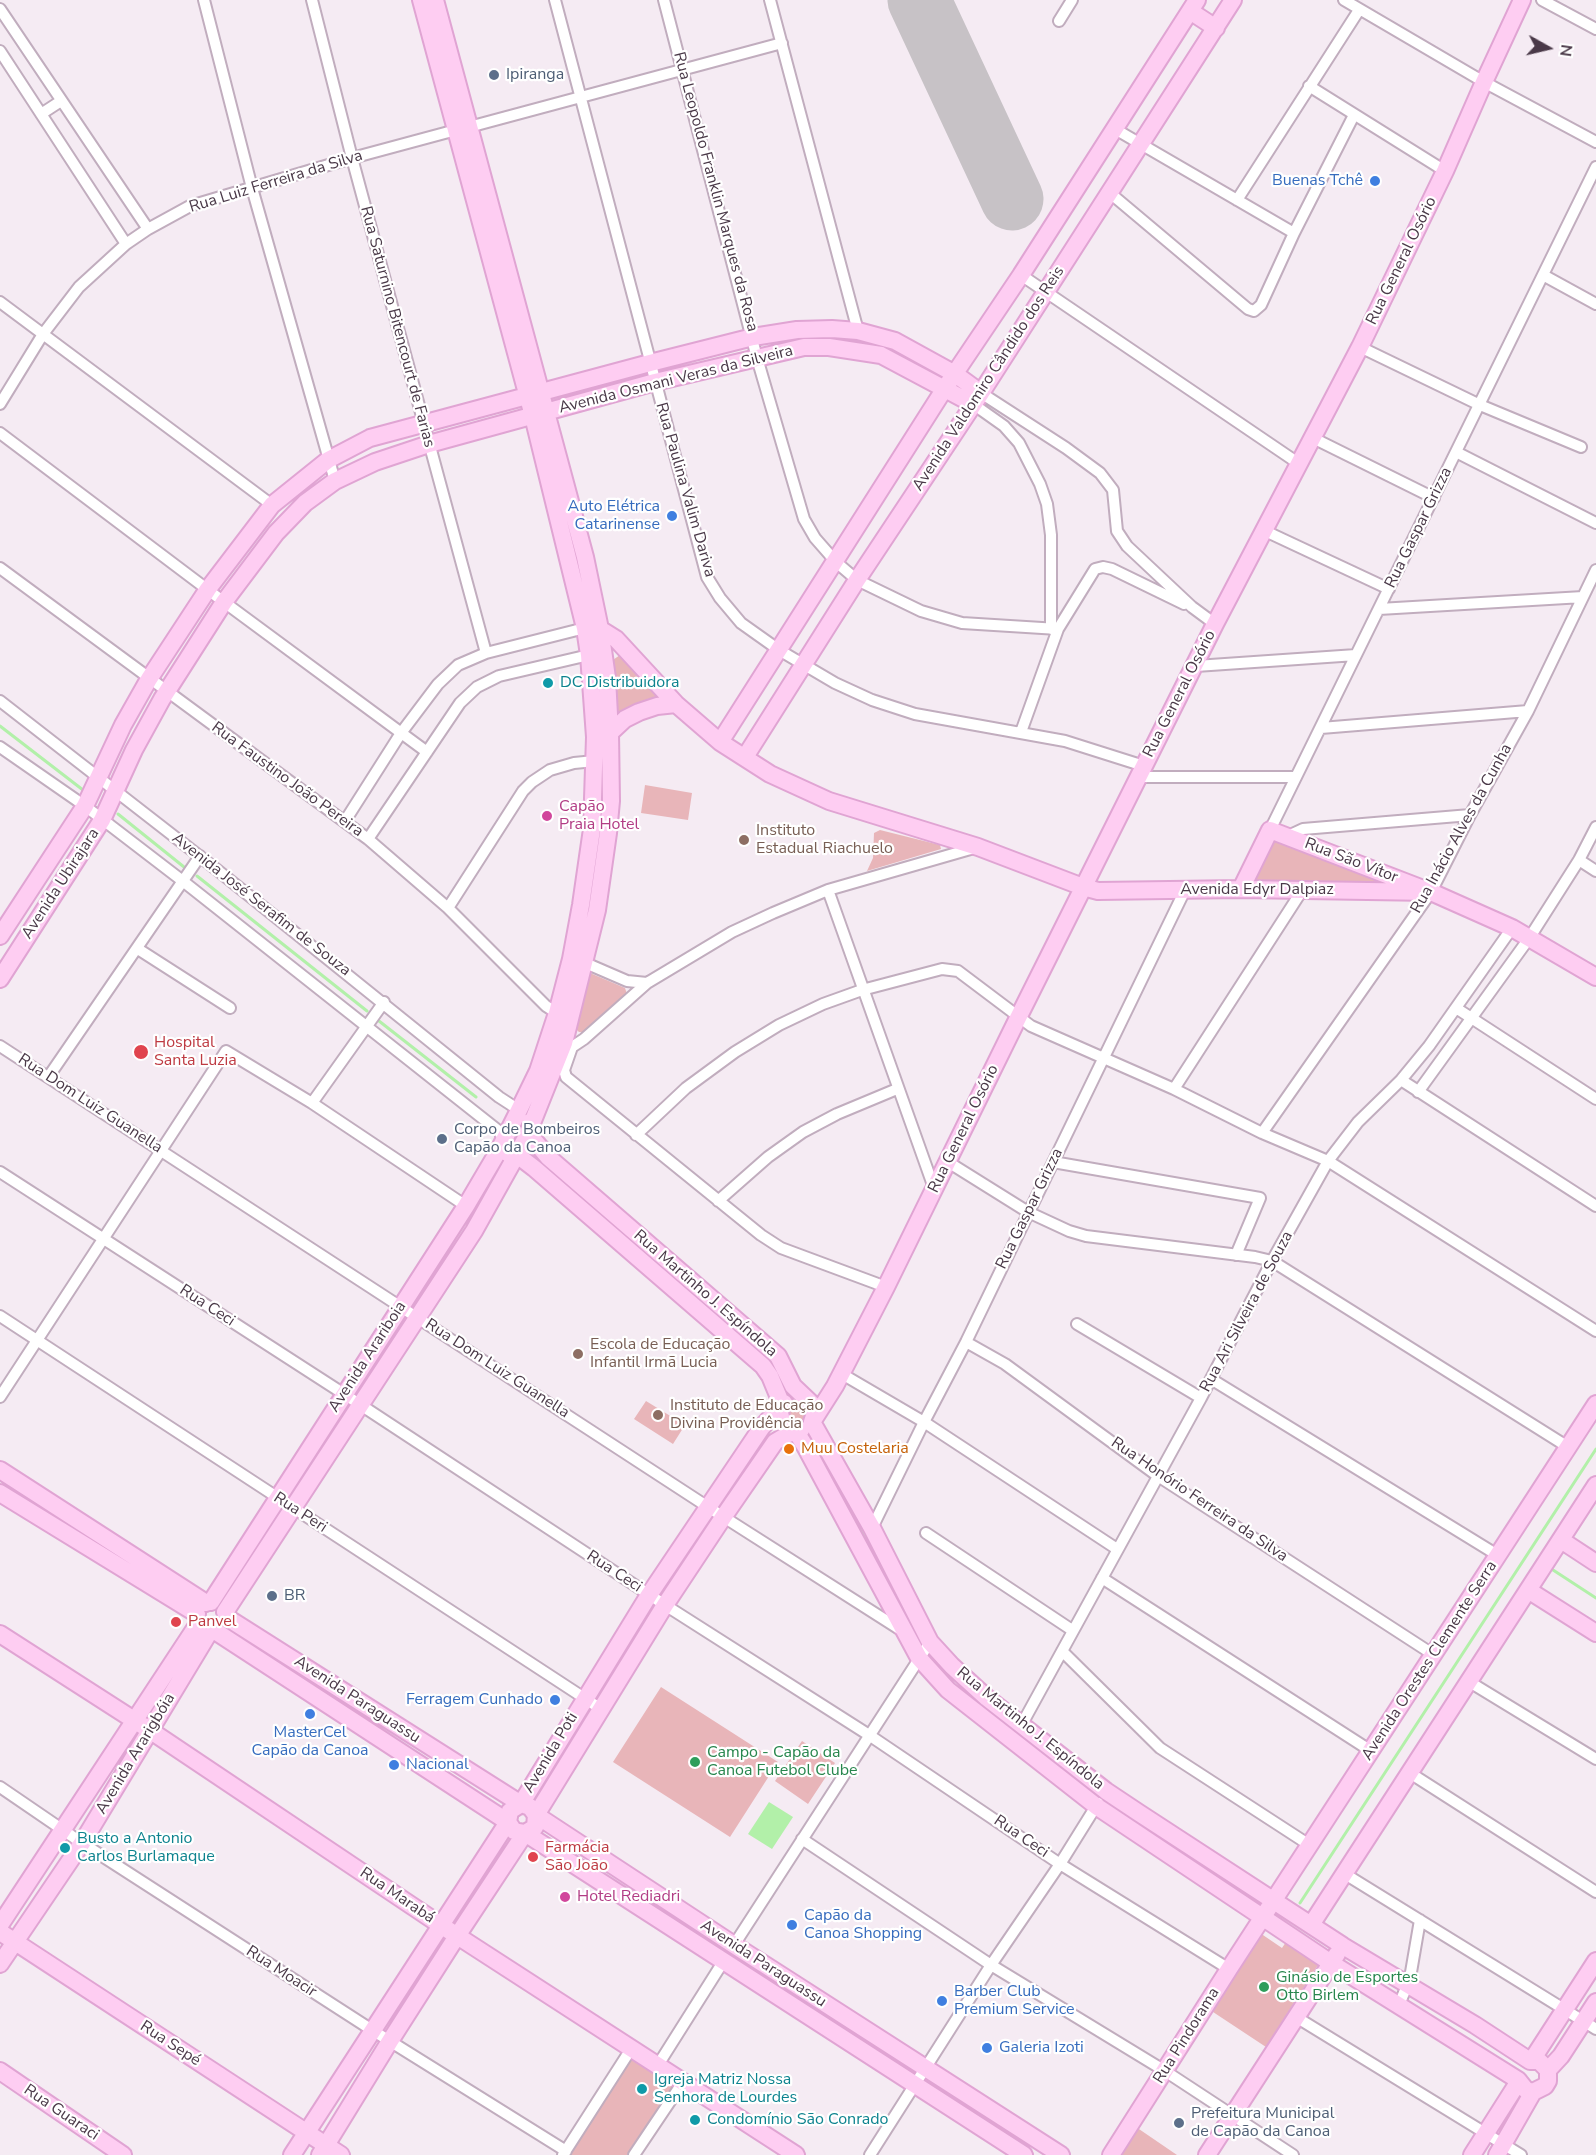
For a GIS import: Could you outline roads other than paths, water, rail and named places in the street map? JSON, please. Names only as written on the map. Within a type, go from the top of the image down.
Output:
[{"type":"main road","points":[[421,0],[463,129]]},
{"type":"main road","points":[[435,0],[463,129],[540,415],[592,629]]},
{"type":"main road","name":"Avenida Valdomiro Cândido dos Reis","points":[[745,758],[857,580],[1046,292],[1233,0]]},
{"type":"main road","name":"Rua General Osório","points":[[813,1420],[838,1380],[886,1287],[1215,624],[1360,347],[1445,171],[1522,0]]},
{"type":"main road","points":[[1194,6],[1216,28]]},
{"type":"main road","name":"Avenida Valdomiro Cândido dos Reis","points":[[720,742],[950,381],[1194,6]]},
{"type":"main road","name":"Avenida Osmani Veras da Silveira","points":[[272,505],[328,460],[370,438],[650,363],[753,337],[797,330],[832,328],[858,331],[895,341],[977,398]]},
{"type":"main road","points":[[855,350],[858,331]]},
{"type":"main road","points":[[889,358],[895,341]]},
{"type":"main road","name":"Avenida Osmani Veras da Silveira","points":[[224,603],[276,532],[305,503],[335,481],[375,462],[429,444],[655,382],[804,347],[855,350],[889,358],[950,381]]},
{"type":"main road","name":"Avenida Ubirajara","points":[[0,936],[85,806],[123,724],[149,679],[208,589],[272,505]]},
{"type":"main road","name":"Avenida Ubirajara","points":[[0,979],[102,820],[134,750],[166,692],[224,603]]},
{"type":"main road","name":"Avenida Arariboia","points":[[206,1617],[277,1498],[461,1213],[504,1141],[538,1071],[557,1013],[571,959],[594,808],[596,761],[590,655],[592,629]]},
{"type":"main road","name":"Avenida Arariboia","points":[[226,1614],[474,1231],[531,1126],[568,1045],[597,910],[611,801],[607,678],[592,629]]},
{"type":"main road","name":"Avenida Edyr Dalpiaz","points":[[592,629],[616,639],[676,704],[720,742],[770,774],[829,801],[978,847],[1083,887],[1098,891],[1241,889],[1431,892]]},
{"type":"main road","points":[[610,733],[625,719],[639,712],[657,706],[676,704]]},
{"type":"main road","name":"Rua São Vítor","points":[[1270,830],[1431,892],[1512,928],[1596,977]]},
{"type":"main road","name":"Rua Gaspar Grizza","points":[[1241,889],[1270,830]]},
{"type":"main road","name":"Rua Martinho J. Espíndola","points":[[519,1110],[527,1112],[533,1139],[548,1157],[778,1356],[793,1386],[813,1405],[813,1420],[872,1528],[930,1642],[952,1666],[987,1698],[1106,1791],[1343,1946],[1531,2060],[1539,2061],[1548,2070]]},
{"type":"main road","points":[[504,1141],[506,1152],[515,1157]]},
{"type":"main road","name":"Rua Martinho J. Espíndola","points":[[515,1157],[521,1158],[534,1168],[764,1366],[782,1405],[780,1413],[782,1421],[795,1430],[919,1658],[948,1690],[1096,1806],[1331,1963],[1519,2080],[1523,2087],[1533,2092]]},
{"type":"main road","points":[[461,1213],[474,1231]]},
{"type":"main road","points":[[439,1248],[456,1259]]},
{"type":"main road","points":[[384,1332],[402,1342]]},
{"type":"main road","points":[[806,1398],[838,1380]]},
{"type":"main road","name":"Avenida Poti","points":[[292,2155],[508,1822],[510,1810],[521,1804],[649,1595],[762,1427],[788,1398],[798,1395],[806,1398]]},
{"type":"main road","name":"Avenida Orestes Clemente Serra","points":[[1263,1918],[1596,1404]]},
{"type":"main road","name":"Avenida Poti","points":[[323,2150],[457,1936],[525,1833],[535,1827],[536,1815],[665,1605],[724,1516],[775,1442],[795,1430],[808,1427],[813,1420]]},
{"type":"main road","points":[[318,1435],[335,1446]]},
{"type":"main road","name":"Avenida Paraguassu","points":[[0,1470],[206,1617],[508,1822],[514,1831],[525,1833],[1024,2155]]},
{"type":"main road","points":[[1311,1925],[1596,1485]]},
{"type":"main road","name":"Avenida Paraguassu","points":[[0,1493],[206,1617]]},
{"type":"main road","points":[[1561,1540],[1596,1563]]},
{"type":"main road","points":[[1528,1590],[1596,1633]]},
{"type":"main road","name":"Avenida Paraguassu","points":[[206,1617],[220,1604],[226,1614],[521,1804],[530,1807],[536,1815],[734,1945],[1061,2155]]},
{"type":"main road","name":"Avenida Ararigbóia","points":[[0,1924],[133,1720],[206,1617]]},
{"type":"main road","name":"Avenida Ararigbóia","points":[[0,1964],[82,1843],[151,1731],[206,1617]]},
{"type":"main road","name":"Rua Marabá","points":[[0,1634],[151,1731],[457,1936],[796,2155]]},
{"type":"main road","name":"Rua Pindorama","points":[[1111,2155],[1263,1918]]},
{"type":"main road","name":"Rua Sepé","points":[[0,1932],[307,2132],[323,2150],[341,2155]]},
{"type":"main road","points":[[1207,2155],[1343,1946]]},
{"type":"main road","points":[[1472,2155],[1519,2080],[1519,2069],[1531,2060],[1596,1961]]},
{"type":"main road","points":[[1501,2149],[1533,2092],[1545,2086],[1548,2081],[1548,2070],[1590,2026],[1596,2002]]},
{"type":"main road","name":"Rua Guaraci","points":[[0,2071],[123,2155]]},
{"type":"street","points":[[204,0],[252,188],[335,481]]},
{"type":"street","name":"Rua Saturnino Bitencourt de Farias","points":[[312,0],[352,158],[486,653]]},
{"type":"street","name":"Rua Paulina Valim Dariva","points":[[555,0],[707,577],[720,598],[741,623],[779,650],[835,683],[872,700],[915,714],[1065,741],[1141,772],[1296,777]]},
{"type":"street","name":"Rua Leopoldo Franklin Marques da Rosa","points":[[664,0],[757,358],[804,519],[815,538],[836,562],[857,580],[921,611],[962,623],[1054,629]]},
{"type":"street","points":[[770,0],[858,331]]},
{"type":"street","points":[[1059,21],[1072,0]]},
{"type":"street","points":[[1344,0],[1484,82],[1596,142]]},
{"type":"street","points":[[1542,0],[1596,29]]},
{"type":"street","points":[[0,9],[148,229]]},
{"type":"street","points":[[1237,200],[1359,10]]},
{"type":"street","name":"Rua Luiz Ferreira da Silva","points":[[0,404],[43,334],[79,287],[126,244],[190,206],[352,158],[782,43]]},
{"type":"street","points":[[0,51],[126,244]]},
{"type":"street","points":[[1309,86],[1445,171]]},
{"type":"street","points":[[41,114],[61,101]]},
{"type":"street","points":[[1110,193],[1248,309],[1254,311],[1261,305],[1294,233],[1354,115]]},
{"type":"street","points":[[1115,129],[1294,233]]},
{"type":"street","name":"Rua Gaspar Grizza","points":[[1270,830],[1596,169]]},
{"type":"street","points":[[1021,275],[1298,464]]},
{"type":"street","points":[[1543,275],[1596,304]]},
{"type":"street","points":[[0,303],[272,505]]},
{"type":"street","points":[[1360,347],[1480,405],[1581,447]]},
{"type":"street","points":[[977,398],[1065,447],[1100,473],[1113,490],[1114,519],[1117,531],[1127,546],[1192,607],[1215,624]]},
{"type":"street","points":[[977,398],[1019,443],[1040,484],[1047,504],[1051,535],[1054,629]]},
{"type":"street","points":[[0,433],[224,603],[427,752]]},
{"type":"street","points":[[1313,438],[1434,498]]},
{"type":"street","points":[[1456,452],[1596,523]]},
{"type":"street","points":[[1263,530],[1389,589]]},
{"type":"street","points":[[1021,732],[1054,629],[1095,569],[1103,567],[1112,569],[1192,607]]},
{"type":"street","name":"Rua Faustino João Pereira","points":[[0,568],[368,839],[448,908],[546,1006],[557,1013]]},
{"type":"street","name":"Rua Inácio Alves da Cunha","points":[[1262,1133],[1431,892],[1470,815],[1528,711],[1596,570]]},
{"type":"street","points":[[1379,609],[1583,597]]},
{"type":"street","points":[[345,821],[400,733],[438,684],[458,665],[486,653],[592,629]]},
{"type":"street","points":[[368,839],[460,703],[477,687],[499,676],[590,655]]},
{"type":"street","points":[[1196,666],[1356,655]]},
{"type":"street","name":"Avenida José Serafim de Souza","points":[[0,701],[100,777],[384,1002],[499,1097],[519,1110]]},
{"type":"street","points":[[1321,728],[1528,711]]},
{"type":"street","name":"Avenida José Serafim de Souza","points":[[0,747],[85,806],[184,882],[500,1132],[504,1141]]},
{"type":"street","points":[[448,908],[523,791],[532,782],[540,775],[566,765],[596,761]]},
{"type":"street","points":[[1288,836],[1304,829],[1470,815]]},
{"type":"street","points":[[1418,1092],[1530,937],[1579,860],[1596,827]]},
{"type":"street","points":[[886,1287],[782,1248],[761,1235],[566,1077],[564,1071],[568,1045],[584,1039],[647,983],[732,932],[828,890],[978,847]]},
{"type":"street","points":[[49,1076],[200,856]]},
{"type":"street","points":[[1579,860],[1596,871]]},
{"type":"street","points":[[828,890],[934,1188]]},
{"type":"street","name":"Rua Gaspar Grizza","points":[[872,1528],[966,1342],[1185,890]]},
{"type":"street","points":[[1174,1089],[1303,890]]},
{"type":"street","name":"Rua Ari Silveira de Souza","points":[[1022,1724],[1328,1161],[1358,1122],[1401,1080],[1429,1046],[1512,928]]},
{"type":"street","points":[[138,949],[230,1008]]},
{"type":"street","points":[[584,962],[627,981],[647,983]]},
{"type":"street","points":[[636,1135],[686,1088],[735,1052],[787,1021],[823,1004],[862,990],[942,969],[958,971],[1031,1026],[1174,1089],[1262,1133],[1328,1161],[1596,1331]]},
{"type":"street","points":[[312,1103],[384,1002]]},
{"type":"street","points":[[1456,1008],[1596,1099]]},
{"type":"street","name":"Rua Dom Luiz Guanella","points":[[0,1046],[708,1507],[905,1632]]},
{"type":"street","points":[[0,1397],[226,1051],[312,1103],[461,1213]]},
{"type":"street","points":[[1401,1080],[1596,1206]]},
{"type":"street","points":[[718,1201],[768,1157],[802,1132],[837,1114],[897,1089]]},
{"type":"street","points":[[948,1162],[1028,1212],[1068,1231],[1086,1236],[1272,1261],[1568,1447]]},
{"type":"street","points":[[1053,1162],[1260,1198],[1236,1255]]},
{"type":"street","name":"Rua Ceci","points":[[0,1172],[361,1405],[649,1595],[869,1735],[1060,1864],[1229,1969]]},
{"type":"street","name":"Rua Peri","points":[[0,1316],[601,1709]]},
{"type":"street","points":[[1077,1324],[1201,1398]]},
{"type":"street","name":"Rua Honório Ferreira da Silva","points":[[966,1342],[1029,1381],[1158,1476],[1434,1654]]},
{"type":"street","points":[[1211,1379],[1499,1556]]},
{"type":"street","points":[[838,1380],[924,1422],[1117,1549]]},
{"type":"street","points":[[926,1533],[1072,1630]]},
{"type":"street","points":[[1102,1578],[1371,1751]]},
{"type":"street","points":[[734,1945],[930,1642]]},
{"type":"street","points":[[1062,1651],[1161,1748],[1311,1846]]},
{"type":"street","points":[[1468,1681],[1596,1759]]},
{"type":"street","points":[[1410,1773],[1596,1892]]},
{"type":"street","name":"Rua Moacir","points":[[0,1787],[82,1843],[565,2153]]},
{"type":"street","points":[[870,2155],[991,1965],[1060,1864],[1106,1791]]},
{"type":"street","points":[[802,1839],[991,1965],[1165,2071],[1293,2155]]},
{"type":"street","points":[[1345,1874],[1590,2026]]},
{"type":"street","points":[[1399,2005],[1408,1985],[1420,1920]]},
{"type":"street","points":[[658,2065],[723,1962]]},
{"type":"street","points":[[1296,2017],[1486,2133],[1501,2149],[1521,2155]]},
{"type":"street","points":[[565,2153],[631,2049]]},
{"type":"street","points":[[634,2155],[683,2082]]},
{"type":"waterway","points":[[0,726],[83,790]]},
{"type":"waterway","points":[[118,814],[184,867]]},
{"type":"waterway","points":[[197,876],[367,1011]]},
{"type":"waterway","points":[[379,1021],[476,1097]]},
{"type":"waterway","points":[[1300,1903],[1596,1449]]},
{"type":"waterway","points":[[829,1474],[903,1607]]},
{"type":"waterway","points":[[1550,1568],[1596,1598]]},
{"type":"waterway","points":[[929,1654],[946,1671]]},
{"type":"waterway","points":[[999,1717],[1074,1776]]},
{"type":"waterway","points":[[1110,1803],[1126,1815]]},
{"type":"place","name":"Ipiranga","points":[[494,75]]},
{"type":"place","name":"Buenas Tchê","points":[[1375,181]]},
{"type":"place","name":"Auto Elétrica Catarinense","points":[[672,516]]},
{"type":"place","name":"DC Distribuidora","points":[[548,683]]},
{"type":"place","name":"Capão Praia Hotel","points":[[547,816]]},
{"type":"place","name":"Instituto Estadual Riachuelo","points":[[744,840]]},
{"type":"place","name":"Hospital Santa Luzia","points":[[141,1052]]},
{"type":"place","name":"Corpo de Bombeiros Capão da Canoa","points":[[442,1139]]},
{"type":"place","name":"Escola de Educação Infantil Irmã Lucia","points":[[578,1354]]},
{"type":"place","name":"Instituto de Educação Divina Providência","points":[[658,1415]]},
{"type":"place","name":"Muu Costelaria","points":[[789,1449]]},
{"type":"place","name":"BR","points":[[272,1596]]},
{"type":"place","name":"Panvel","points":[[176,1622]]},
{"type":"place","name":"Ferragem Cunhado","points":[[555,1700]]},
{"type":"place","name":"MasterCel Capão da Canoa","points":[[310,1714]]},
{"type":"place","name":"Campo - Capão da Canoa Futebol Clube","points":[[695,1762]]},
{"type":"place","name":"Nacional","points":[[394,1765]]},
{"type":"place","name":"Busto a Antonio Carlos Burlamaque","points":[[65,1848]]},
{"type":"place","name":"Farmácia São João","points":[[533,1857]]},
{"type":"place","name":"Hotel Rediadri","points":[[565,1897]]},
{"type":"place","name":"Capão da Canoa Shopping","points":[[792,1925]]},
{"type":"place","name":"Ginásio de Esportes Otto Birlem","points":[[1264,1987]]},
{"type":"place","name":"Barber Club Premium Service","points":[[942,2001]]},
{"type":"place","name":"Galeria Izoti","points":[[987,2048]]},
{"type":"place","name":"Igreja Matriz Nossa Senhora de Lourdes","points":[[642,2089]]},
{"type":"place","name":"Condomínio São Conrado","points":[[695,2120]]},
{"type":"place","name":"Prefeitura Municipal de Capão da Canoa","points":[[1179,2123]]}]
